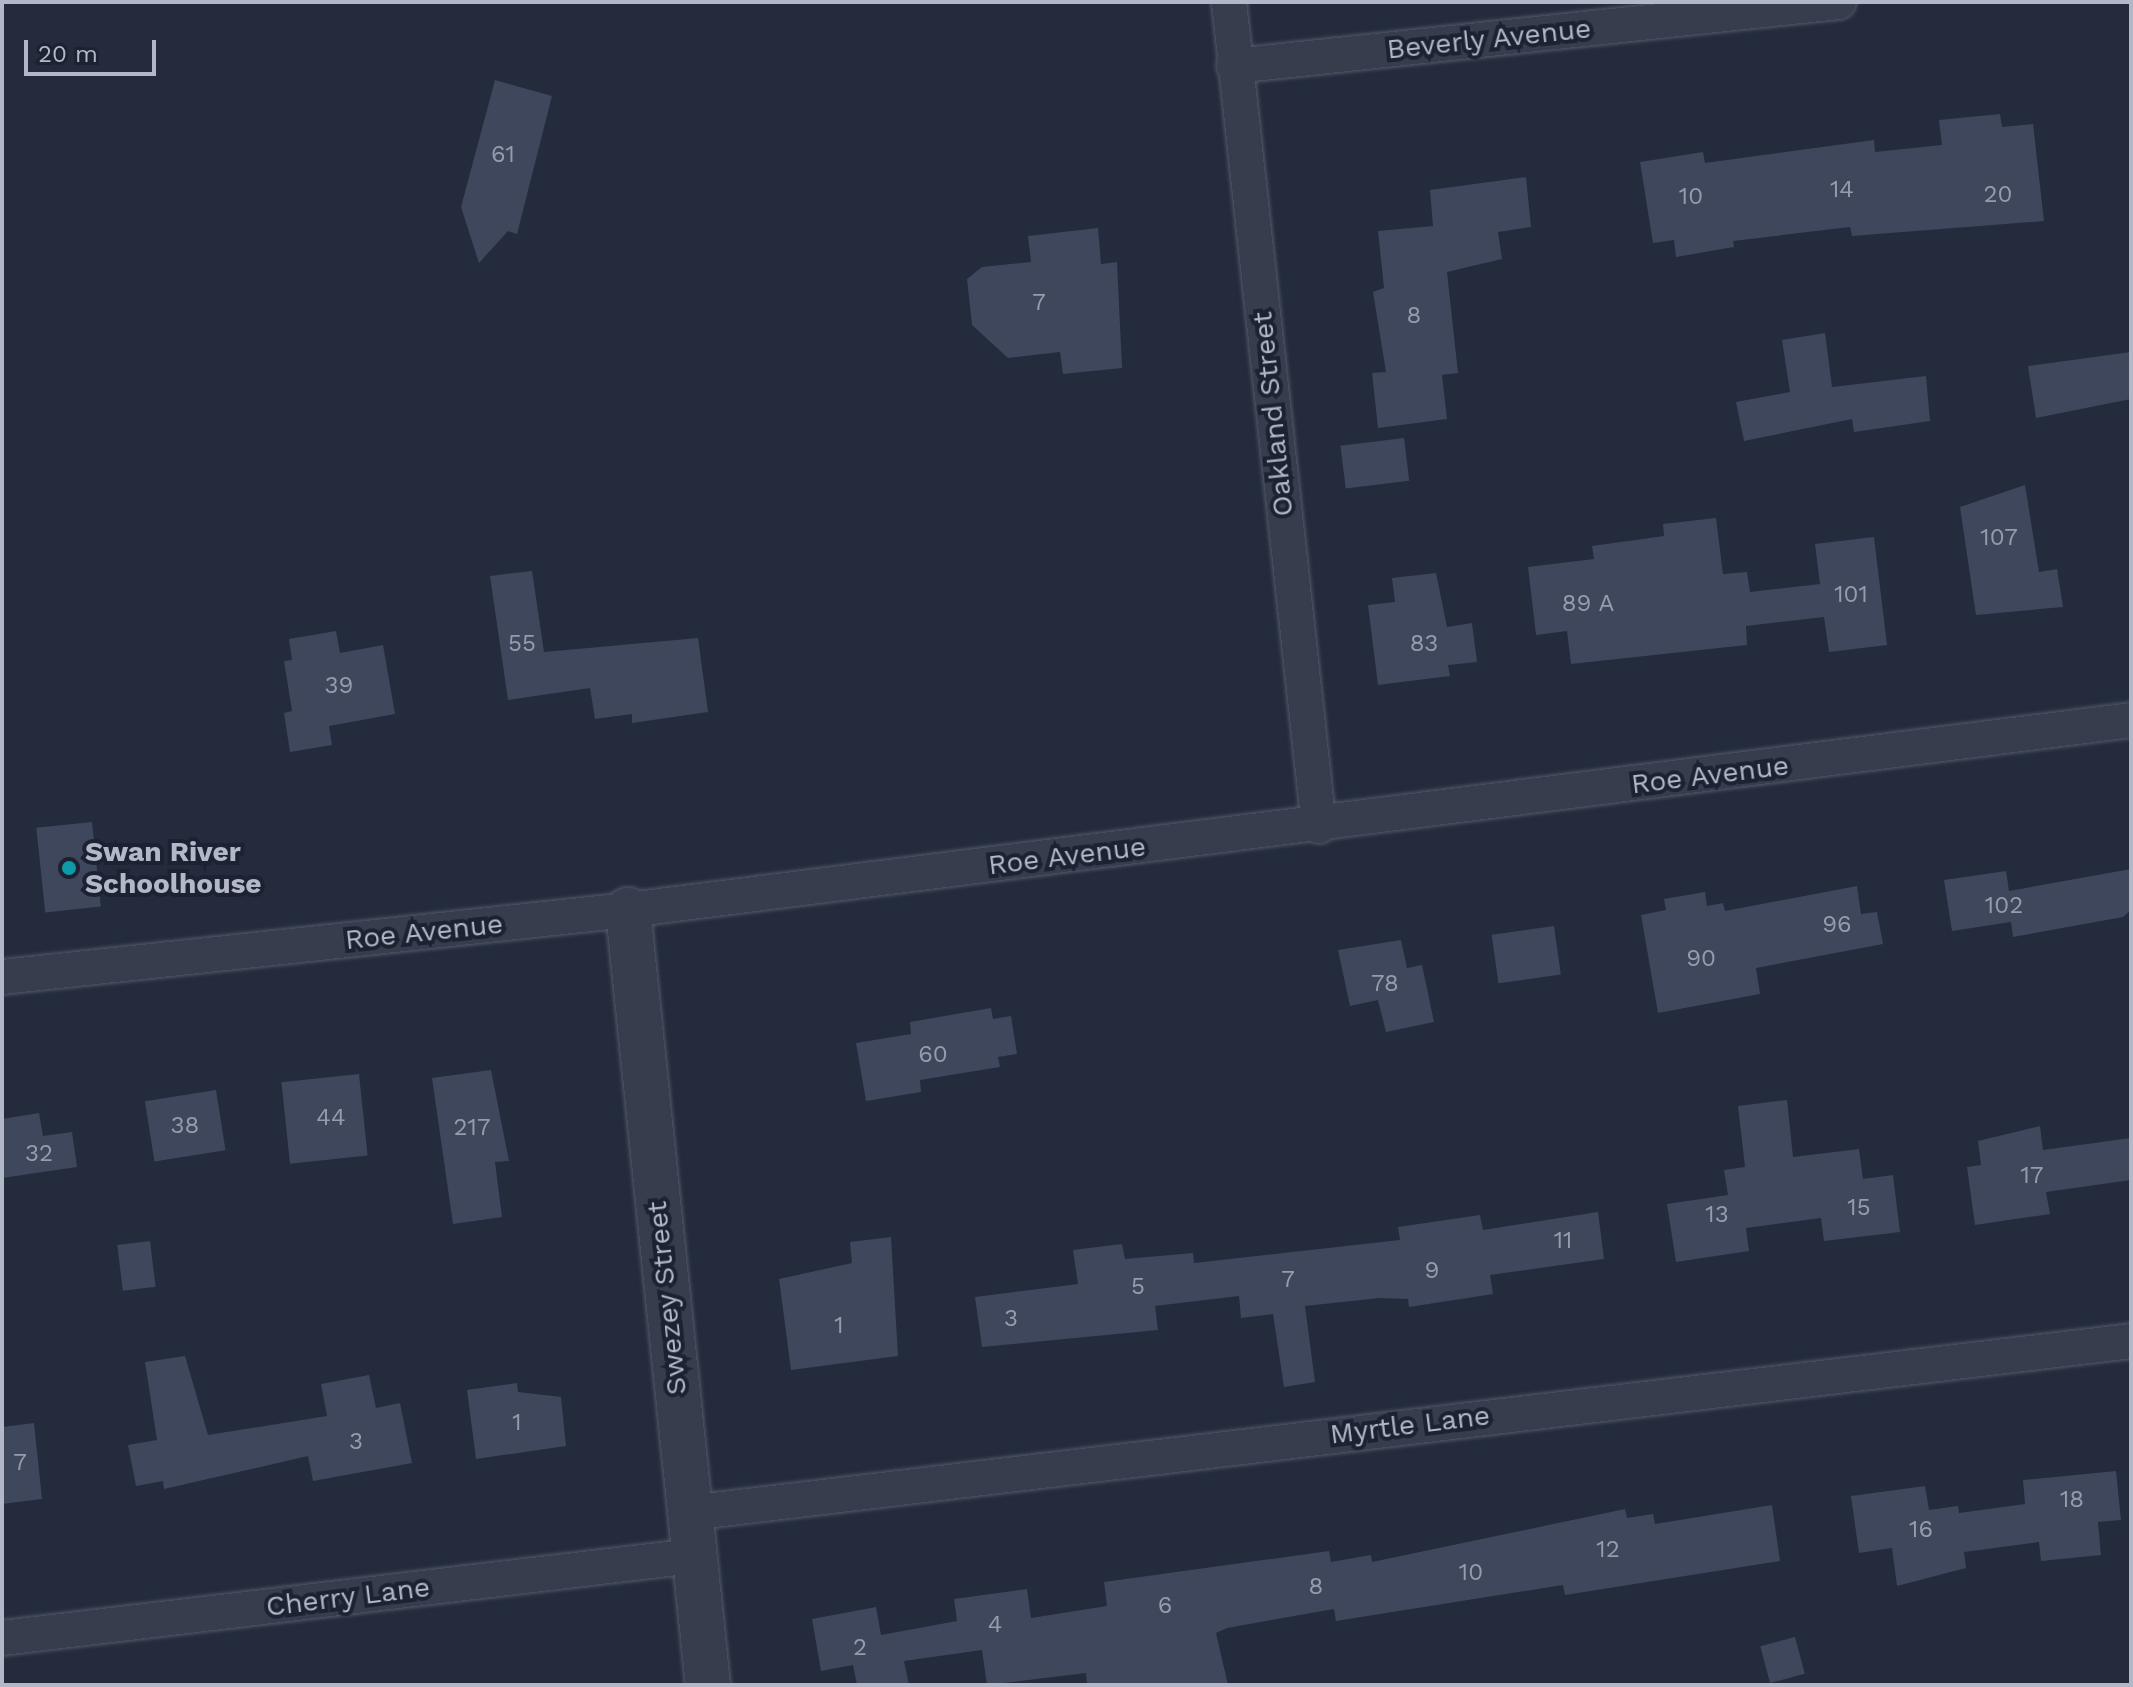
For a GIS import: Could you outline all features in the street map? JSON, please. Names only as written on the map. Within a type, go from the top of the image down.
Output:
[{"type":"street","name":"Oakland Street","points":[[1229,2],[1319,826]]},
{"type":"street","name":"Beverly Avenue","points":[[1234,66],[1839,2]]},
{"type":"street","name":"Roe Avenue","points":[[2,977],[628,910],[1319,826],[2131,720]]},
{"type":"street","name":"Swezey Street","points":[[628,910],[708,1685]]},
{"type":"street","name":"Myrtle Lane","points":[[689,1513],[2131,1341]]},
{"type":"street","name":"Cherry Lane","points":[[2,1638],[693,1556]]},
{"type":"building","points":[[495,80],[552,96],[517,234],[508,231],[479,263],[461,207]]},
{"type":"building","points":[[2000,114],[2002,127],[2033,124],[2044,221],[1852,236],[1850,227],[1733,241],[1734,247],[1676,257],[1674,240],[1653,243],[1640,162],[1703,152],[1705,163],[1874,140],[1875,152],[1942,145],[1939,120]]},
{"type":"building","points":[[1526,177],[1531,227],[1498,232],[1502,259],[1447,272],[1458,373],[1442,375],[1447,419],[1378,428],[1372,373],[1386,372],[1373,292],[1384,288],[1378,231],[1433,226],[1430,190]]},
{"type":"building","points":[[1098,228],[1101,264],[1117,262],[1122,368],[1063,374],[1060,352],[1008,358],[972,325],[967,279],[982,267],[1031,262],[1028,236]]},
{"type":"building","points":[[1825,333],[1832,387],[1926,376],[1930,421],[1854,432],[1852,419],[1744,441],[1736,402],[1790,392],[1782,340]]},
{"type":"building","points":[[2131,352],[2131,399],[2036,418],[2028,366]]},
{"type":"building","points":[[1404,438],[1409,481],[1346,488],[1340,446]]},
{"type":"building","points":[[2025,485],[2039,572],[2057,569],[2063,607],[1976,615],[1960,507]]},
{"type":"building","points":[[1716,518],[1723,574],[1747,572],[1750,592],[1820,584],[1815,544],[1874,537],[1887,645],[1829,652],[1824,617],[1746,626],[1747,645],[1571,664],[1567,631],[1536,635],[1528,567],[1594,559],[1592,546],[1664,536],[1663,524]]},
{"type":"building","points":[[532,571],[544,652],[698,638],[708,712],[632,723],[632,714],[595,719],[590,688],[508,700],[490,576]]},
{"type":"building","points":[[1436,573],[1447,627],[1472,623],[1477,662],[1448,665],[1450,676],[1378,685],[1368,605],[1395,602],[1392,578]]},
{"type":"building","points":[[336,631],[340,653],[383,645],[395,714],[329,726],[332,745],[290,752],[284,713],[292,711],[284,661],[292,660],[289,639]]},
{"type":"building","name":"Swan River Schoolhouse","points":[[92,822],[101,907],[45,912],[36,828]]},
{"type":"building","points":[[2131,869],[2131,910],[2123,917],[2013,937],[2011,922],[1952,931],[1944,880],[2006,871],[2009,891]]},
{"type":"building","points":[[1857,886],[1861,914],[1877,912],[1883,944],[1756,968],[1760,994],[1658,1013],[1641,915],[1666,910],[1664,899],[1705,892],[1707,906],[1723,903],[1725,911]]},
{"type":"building","points":[[1554,926],[1561,975],[1498,983],[1492,935]]},
{"type":"building","points":[[1401,940],[1407,968],[1422,965],[1434,1022],[1386,1032],[1378,1000],[1350,1006],[1338,950]]},
{"type":"building","points":[[991,1008],[993,1019],[1011,1016],[1017,1054],[998,1057],[1000,1067],[920,1080],[921,1092],[866,1101],[856,1043],[911,1034],[910,1022]]},
{"type":"building","points":[[491,1070],[509,1161],[495,1162],[502,1217],[453,1224],[432,1078]]},
{"type":"building","points":[[359,1074],[368,1156],[290,1164],[281,1082]]},
{"type":"building","points":[[216,1090],[226,1150],[154,1162],[145,1101]]},
{"type":"building","points":[[1787,1100],[1793,1157],[1859,1149],[1863,1179],[1893,1175],[1900,1232],[1824,1241],[1821,1218],[1746,1228],[1749,1251],[1676,1262],[1667,1204],[1728,1195],[1724,1170],[1745,1167],[1738,1106]]},
{"type":"building","points":[[39,1113],[43,1136],[72,1132],[77,1167],[2,1178],[2,1119]]},
{"type":"building","points":[[2040,1126],[2043,1150],[2131,1138],[2131,1180],[2046,1192],[2050,1214],[1975,1225],[1967,1167],[1981,1165],[1978,1141]]},
{"type":"building","points":[[1598,1212],[1604,1259],[1490,1275],[1493,1294],[1409,1307],[1408,1299],[1380,1298],[1305,1306],[1315,1382],[1284,1387],[1273,1314],[1241,1318],[1239,1296],[1155,1306],[1158,1330],[982,1347],[975,1297],[1078,1284],[1073,1250],[1122,1244],[1125,1259],[1193,1253],[1194,1263],[1400,1240],[1398,1227],[1480,1215],[1483,1230]]},
{"type":"building","points":[[891,1237],[898,1356],[791,1370],[779,1279],[852,1263],[850,1242]]},
{"type":"building","points":[[150,1241],[156,1287],[123,1291],[117,1245]]},
{"type":"building","points":[[185,1356],[208,1435],[327,1416],[321,1384],[369,1375],[376,1408],[400,1403],[412,1463],[313,1481],[308,1456],[164,1489],[163,1481],[136,1486],[128,1445],[157,1440],[145,1362]]},
{"type":"building","points":[[517,1383],[518,1392],[561,1397],[566,1446],[476,1459],[467,1390]]},
{"type":"building","points":[[34,1423],[42,1499],[2,1504],[2,1427]]},
{"type":"building","points":[[2116,1471],[2121,1520],[2098,1522],[2101,1555],[2041,1561],[2039,1542],[1964,1552],[1966,1568],[1897,1586],[1892,1548],[1859,1553],[1851,1496],[1925,1486],[1929,1510],[1958,1506],[1959,1513],[2025,1504],[2023,1480]]},
{"type":"building","points":[[1772,1505],[1780,1561],[1565,1595],[1563,1585],[1336,1621],[1334,1609],[1227,1628],[1216,1633],[1228,1685],[1087,1685],[1086,1673],[987,1685],[982,1650],[904,1661],[909,1685],[857,1685],[853,1665],[821,1671],[812,1619],[876,1607],[881,1635],[957,1621],[954,1599],[1027,1589],[1031,1618],[1107,1606],[1104,1582],[1329,1551],[1331,1562],[1371,1555],[1372,1562],[1625,1509],[1627,1518],[1653,1514],[1655,1524]]},
{"type":"building","points":[[1795,1637],[1805,1674],[1770,1683],[1760,1646]]},
{"type":"place","name":"Swan River Schoolhouse","points":[[69,868]]}]
